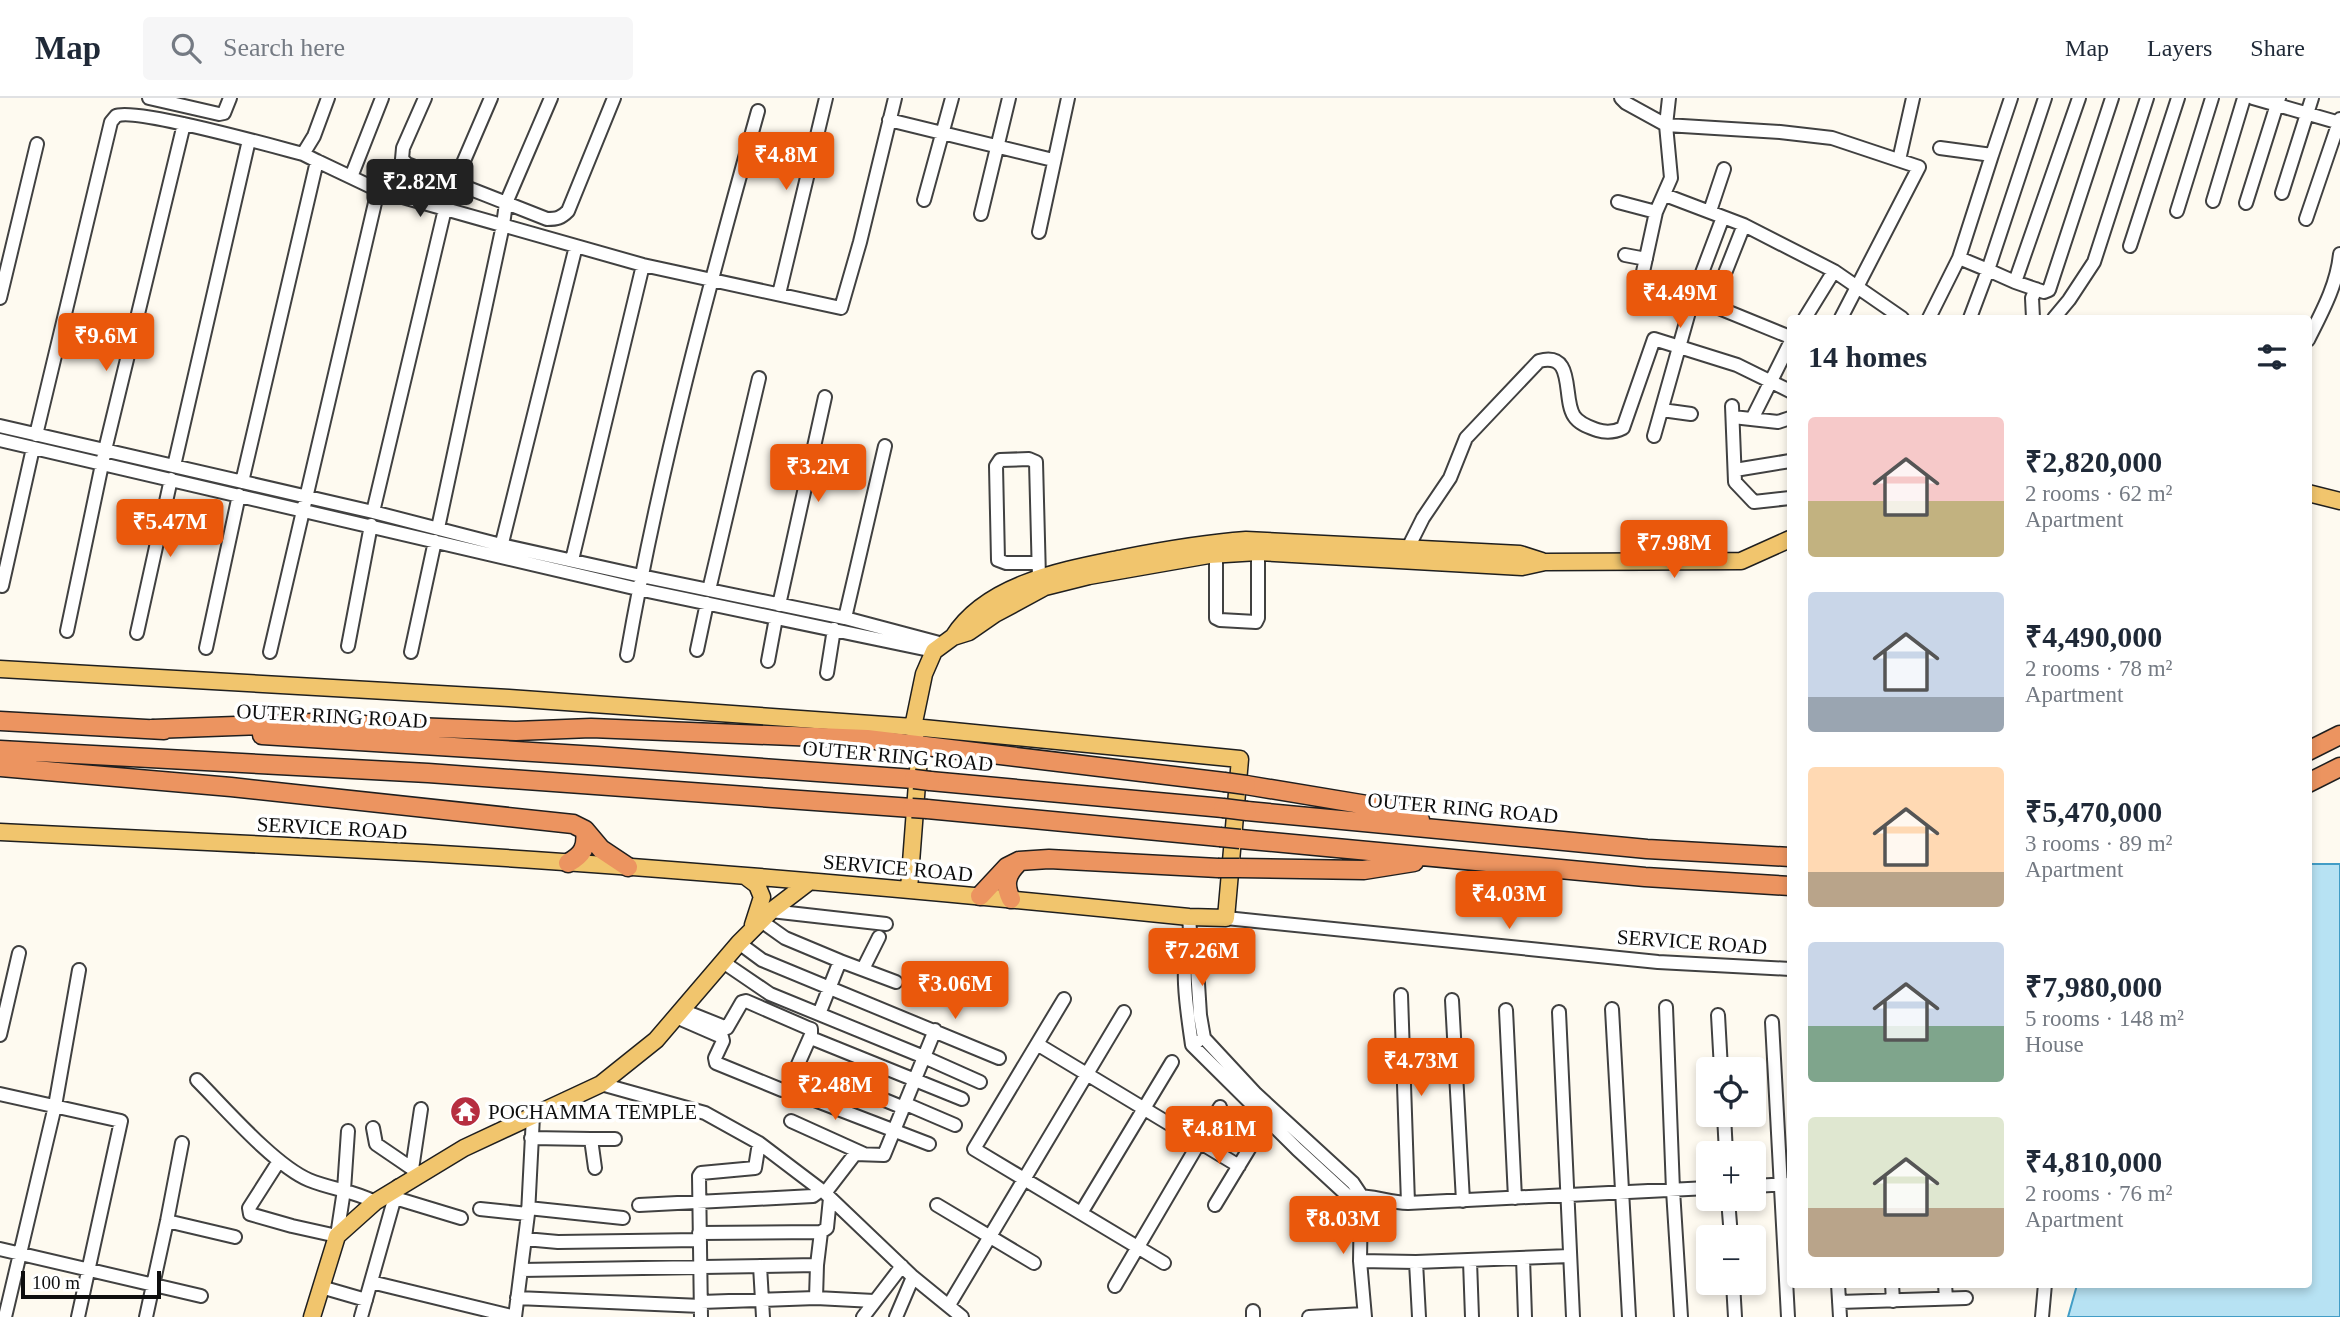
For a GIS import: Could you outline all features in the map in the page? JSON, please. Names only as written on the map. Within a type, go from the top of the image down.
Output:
[{"type":"highway","name":"OUTER RING ROAD","points":[[0,721],[442,745],[922,780],[1675,851],[1787,857]]},
{"type":"highway","points":[[153,729],[313,723],[516,731],[591,728],[867,739],[915,735],[1385,808],[1446,829]]},
{"type":"highway","points":[[2312,749],[2340,735]]},
{"type":"highway","points":[[0,750],[428,773],[920,808],[1645,877],[1787,886]]},
{"type":"highway","points":[[0,767],[245,788],[573,824],[585,830],[601,849],[628,867]]},
{"type":"highway","points":[[2312,781],[2340,767]]},
{"type":"highway","points":[[568,863],[579,857],[584,849],[585,830]]},
{"type":"highway","points":[[980,896],[1007,867],[1019,861],[1048,859],[1218,868],[1364,870],[1445,858]]},
{"type":"highway","points":[[1011,899],[1007,880],[1009,872],[1019,861]]},
{"type":"main road","points":[[2312,494],[2340,500]]},
{"type":"main road","points":[[909,889],[918,771],[915,735],[924,674],[943,644],[962,622],[1036,574],[1168,549],[1246,540],[1520,555],[1545,562]]},
{"type":"main road","points":[[943,644],[969,632],[995,614],[1045,587],[1089,576],[1216,554],[1258,552],[1522,567],[1545,562],[1741,561],[1787,540]]},
{"type":"main road","points":[[0,669],[495,697],[915,735],[1240,760],[1226,918]]},
{"type":"main road","name":"SERVICE ROAD","points":[[0,832],[425,853],[628,867],[909,889],[1189,917],[1226,918]]},
{"type":"main road","points":[[744,876],[757,885],[762,897],[758,914],[744,938]]},
{"type":"main road","points":[[312,1317],[337,1236],[375,1202],[396,1192],[416,1171],[601,1084],[656,1040],[744,938],[809,881]]},
{"type":"street","points":[[149,98],[179,101],[219,114],[224,113],[230,98]]},
{"type":"street","points":[[303,154],[314,136],[328,98]]},
{"type":"street","points":[[351,177],[383,98]]},
{"type":"street","points":[[425,98],[403,148],[402,159],[407,164],[547,219],[562,217],[568,211],[614,98]]},
{"type":"street","points":[[454,184],[491,98]]},
{"type":"street","points":[[411,652],[506,203],[551,98]]},
{"type":"street","points":[[779,294],[826,98]]},
{"type":"street","points":[[2,586],[111,122],[120,113],[179,123],[303,154],[378,190],[643,265],[841,308],[895,98]]},
{"type":"street","points":[[924,200],[952,98]]},
{"type":"street","points":[[981,214],[1009,98]]},
{"type":"street","points":[[1039,232],[1068,98]]},
{"type":"street","points":[[1621,98],[1666,125],[1832,138],[1919,167],[1843,315]]},
{"type":"street","points":[[1669,98],[1666,125],[1671,178],[1656,212],[1641,281],[1714,301]]},
{"type":"street","points":[[1899,160],[1913,98]]},
{"type":"street","points":[[1930,315],[1959,258],[2011,98]]},
{"type":"street","points":[[1971,315],[2045,98]]},
{"type":"street","points":[[2015,282],[2079,98]]},
{"type":"street","points":[[2032,315],[2032,298],[2042,290],[2112,98]]},
{"type":"street","points":[[2056,315],[2094,262],[2147,98]]},
{"type":"street","points":[[2130,246],[2178,98]]},
{"type":"street","points":[[2177,211],[2212,98]]},
{"type":"street","points":[[2213,201],[2244,98]]},
{"type":"street","points":[[2253,98],[2278,102],[2307,114],[2340,122],[2306,219]]},
{"type":"street","points":[[2282,193],[2312,98]]},
{"type":"street","points":[[66,631],[179,123],[179,101]]},
{"type":"street","points":[[2246,203],[2278,102]]},
{"type":"street","points":[[627,655],[640,583],[711,279],[758,111]]},
{"type":"street","points":[[889,120],[1053,160]]},
{"type":"street","points":[[137,633],[249,140]]},
{"type":"street","points":[[0,298],[37,144]]},
{"type":"street","points":[[1940,148],[1992,155]]},
{"type":"street","points":[[206,648],[317,161]]},
{"type":"street","points":[[1710,211],[1724,169]]},
{"type":"street","points":[[270,652],[378,190]]},
{"type":"street","points":[[1665,195],[1744,225],[1834,271],[1898,315]]},
{"type":"street","points":[[1618,202],[1656,212]]},
{"type":"street","points":[[348,646],[372,519],[445,209]]},
{"type":"street","points":[[1654,436],[1694,294],[1723,217]]},
{"type":"street","points":[[1744,225],[1714,306],[1787,336]]},
{"type":"street","points":[[500,551],[576,246]]},
{"type":"street","points":[[2312,332],[2332,290],[2339,270],[2340,254]]},
{"type":"street","points":[[1625,255],[1646,259]]},
{"type":"street","points":[[1959,258],[2015,282],[2069,300]]},
{"type":"street","points":[[572,560],[643,265]]},
{"type":"street","points":[[1807,315],[1834,271]]},
{"type":"street","points":[[1407,550],[1423,518],[1450,478],[1466,438],[1539,361],[1556,360],[1568,382],[1573,415],[1586,426],[1604,432],[1623,428],[1654,339],[1737,365],[1787,390]]},
{"type":"street","points":[[1752,419],[1787,349]]},
{"type":"street","points":[[697,650],[759,378]]},
{"type":"street","points":[[768,661],[825,397]]},
{"type":"street","points":[[1662,410],[1691,414]]},
{"type":"street","points":[[1787,419],[1779,422],[1752,419],[1733,411],[1735,482],[1754,502],[1787,498]]},
{"type":"street","points":[[0,426],[35,441],[500,551],[778,611],[845,618],[943,644]]},
{"type":"street","points":[[0,440],[35,441]]},
{"type":"street","points":[[845,618],[885,446]]},
{"type":"street","points":[[1003,459],[1029,459],[1035,462],[1036,574],[1022,563],[1002,563],[998,557],[996,466],[1003,459]]},
{"type":"street","points":[[1735,470],[1787,461]]},
{"type":"street","points":[[500,551],[572,560],[640,583]]},
{"type":"street","points":[[1216,554],[1216,618],[1256,622],[1258,552]]},
{"type":"street","points":[[778,611],[834,629],[943,644]]},
{"type":"street","points":[[827,673],[834,629]]},
{"type":"street","points":[[766,916],[886,924]]},
{"type":"street","points":[[766,916],[785,938],[896,982]]},
{"type":"street","points":[[1189,917],[1191,944],[1196,952],[1204,1038],[1301,1144]]},
{"type":"street","name":"SERVICE ROAD","points":[[1226,918],[1658,962],[1787,969]]},
{"type":"street","points":[[863,969],[879,937]]},
{"type":"street","points":[[744,938],[762,960],[999,1058]]},
{"type":"street","points":[[1191,944],[1185,952],[1192,1045],[1301,1144],[1353,1183],[1361,1195],[1360,1261],[1365,1315],[1309,1317]]},
{"type":"street","points":[[0,1035],[19,953]]},
{"type":"street","points":[[819,1014],[840,961]]},
{"type":"street","points":[[723,962],[770,994],[980,1082]]},
{"type":"street","points":[[5,1317],[55,1106],[79,970]]},
{"type":"street","points":[[1401,995],[1408,1203]]},
{"type":"street","points":[[1065,999],[974,1149],[1164,1263]]},
{"type":"street","points":[[1452,1000],[1463,1201]]},
{"type":"street","points":[[746,1001],[808,1028],[811,1035],[788,1087],[782,1090],[716,1063],[715,1058],[723,1043],[722,1037],[679,1014],[727,1028],[742,1002],[746,1001]]},
{"type":"street","points":[[1667,1007],[1673,1190],[1681,1317]]},
{"type":"street","points":[[1612,1009],[1629,1317]]},
{"type":"street","points":[[1506,1010],[1515,1198]]},
{"type":"street","points":[[949,1305],[1124,1012]]},
{"type":"street","points":[[1559,1012],[1573,1317]]},
{"type":"street","points":[[1718,1015],[1720,1057]]},
{"type":"street","points":[[1772,1022],[1785,1184],[1787,1273]]},
{"type":"street","points":[[525,1239],[558,1242],[821,1232],[827,1228],[826,1194],[855,1154],[884,1155],[934,1030]]},
{"type":"street","points":[[1192,1045],[1204,1038]]},
{"type":"street","points":[[816,1040],[962,1098]]},
{"type":"street","points":[[1037,1044],[1239,1166]]},
{"type":"street","points":[[1081,1213],[1172,1062]]},
{"type":"street","points":[[812,1070],[955,1125]]},
{"type":"street","points":[[197,1080],[279,1161],[307,1179],[363,1195],[375,1202]]},
{"type":"street","points":[[601,1084],[705,1114],[760,1143],[826,1194],[913,1277],[962,1317]]},
{"type":"street","points":[[0,1094],[121,1121],[78,1317]]},
{"type":"street","points":[[804,1096],[929,1144]]},
{"type":"street","points":[[1115,1286],[1220,1107]]},
{"type":"street","points":[[373,1128],[376,1144],[416,1171],[421,1109]]},
{"type":"street","points":[[370,1283],[515,1317],[528,1211],[533,1116]]},
{"type":"street","points":[[791,1121],[865,1154]]},
{"type":"street","points":[[279,1161],[248,1208],[250,1213],[337,1236],[344,1190],[348,1130]]},
{"type":"street","points":[[531,1138],[615,1139]]},
{"type":"street","points":[[591,1139],[595,1168]]},
{"type":"street","points":[[146,1317],[182,1143]]},
{"type":"street","points":[[701,1309],[700,1174],[755,1168],[760,1143]]},
{"type":"street","points":[[1215,1205],[1252,1144]]},
{"type":"street","points":[[1766,1185],[1785,1184]]},
{"type":"street","points":[[1361,1195],[1394,1203],[1408,1203],[1696,1189]]},
{"type":"street","points":[[363,1316],[396,1192],[461,1218]]},
{"type":"street","points":[[639,1205],[826,1194]]},
{"type":"street","points":[[937,1205],[1034,1263]]},
{"type":"street","points":[[480,1209],[623,1218]]},
{"type":"street","points":[[167,1221],[235,1237]]},
{"type":"street","points":[[817,1298],[821,1232]]},
{"type":"street","points":[[0,1249],[201,1297]]},
{"type":"street","points":[[1360,1261],[1470,1261],[1570,1256]]},
{"type":"street","points":[[1522,1258],[1524,1317]]},
{"type":"street","points":[[1470,1261],[1472,1317]]},
{"type":"street","points":[[1416,1262],[1419,1317]]},
{"type":"street","points":[[522,1270],[817,1265]]},
{"type":"street","points":[[760,1266],[763,1317]]},
{"type":"street","points":[[863,1317],[902,1266]]},
{"type":"street","points":[[896,1317],[913,1277]]},
{"type":"street","points":[[321,1287],[366,1300]]},
{"type":"street","points":[[1787,1288],[1788,1317]]},
{"type":"street","points":[[1838,1288],[1840,1317]]},
{"type":"street","points":[[1892,1288],[1893,1301]]},
{"type":"street","points":[[1945,1288],[1946,1299]]},
{"type":"street","points":[[2042,1317],[2045,1288]]},
{"type":"street","points":[[1734,1295],[1735,1317]]},
{"type":"street","points":[[517,1298],[701,1309],[762,1300],[817,1298],[874,1301]]},
{"type":"street","points":[[1839,1302],[1966,1298]]},
{"type":"water","points":[[2312,864],[2340,864],[2340,1317],[2068,1317],[2076,1288],[2312,1288]]},
{"type":"place","name":"POCHAMMA TEMPLE","points":[[465,1112]]}]
